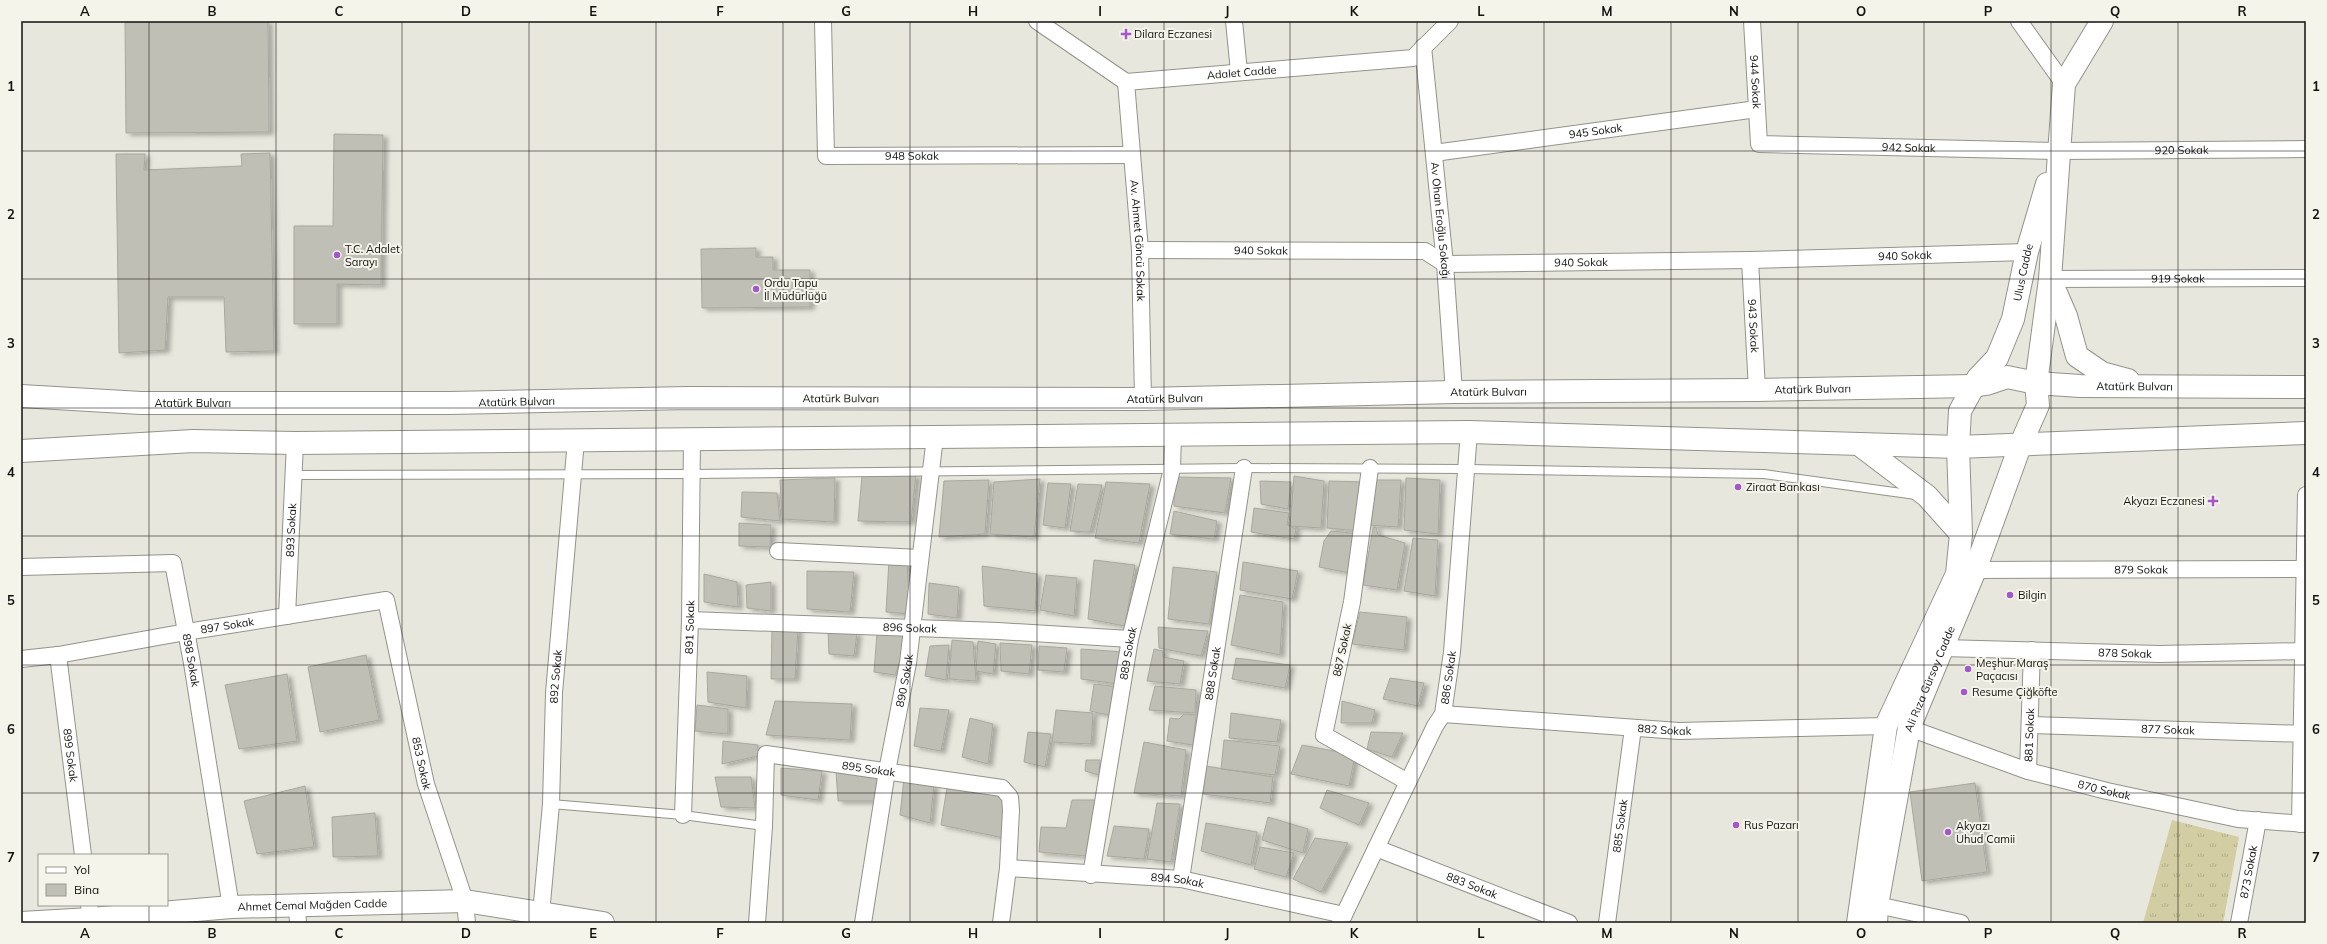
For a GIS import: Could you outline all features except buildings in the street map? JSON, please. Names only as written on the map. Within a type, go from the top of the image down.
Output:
[{"type":"main road","name":"Ulus Cadde","points":[[2020,446],[2038,405],[2036,383],[2050,279],[2064,84],[2102,21]]},
{"type":"main road","name":"Ulus Cadde","points":[[1958,447],[1960,411],[1973,386],[1997,358],[2011,326],[2027,252],[2058,151]]},
{"type":"main road","points":[[2050,279],[2066,316],[2077,356],[2102,373],[2152,388]]},
{"type":"main road","name":"Atatürk Bulvarı","points":[[21,396],[148,403],[449,403],[688,398],[1143,399],[1454,392],[1757,390],[1973,386],[1986,384],[2007,377],[2036,383],[2152,388],[2306,388]]},
{"type":"main road","points":[[21,451],[192,441],[295,444],[1469,432],[1861,446],[1958,447],[2020,446],[2306,433]]},
{"type":"main road","points":[[1861,446],[1927,496],[1961,534]]},
{"type":"main road","name":"Ali Rıza Gürsoy Cadde","points":[[1877,914],[1910,728],[1975,570],[2020,446]]},
{"type":"main road","name":"Ali Rıza Gürsoy Cadde","points":[[1858,923],[1886,726],[1957,574],[1961,534],[1958,447]]},
{"type":"main road","name":"Ahmet Cemal Mağden Cadde","points":[[21,923],[90,912],[160,918],[231,907],[298,914],[465,901],[603,923]]},
{"type":"street","name":"948 Sokak","points":[[823,21],[826,156],[1132,155]]},
{"type":"street","points":[[1037,21],[1055,27],[1126,82]]},
{"type":"street","points":[[1234,21],[1239,72]]},
{"type":"street","name":"Adalet Cadde","points":[[1126,82],[1412,58],[1450,21]]},
{"type":"street","name":"944 Sokak","points":[[1752,21],[1759,144]]},
{"type":"street","points":[[2019,21],[2064,84]]},
{"type":"street","name":"Av Ohan Eroğlu Sokağı","points":[[1423,47],[1445,264],[1454,392]]},
{"type":"street","name":"Av. Ahmet Göncü Sokak","points":[[1126,82],[1140,250],[1143,399]]},
{"type":"street","name":"945 Sokak","points":[[1434,153],[1757,109]]},
{"type":"street","name":"942 Sokak","points":[[1759,144],[2058,151]]},
{"type":"street","name":"920 Sokak","points":[[2058,151],[2306,149]]},
{"type":"street","name":"940 Sokak","points":[[1140,250],[1424,250],[1445,264],[1750,260],[2027,252]]},
{"type":"street","name":"943 Sokak","points":[[1750,260],[1757,390]]},
{"type":"street","name":"919 Sokak","points":[[2050,279],[2306,278]]},
{"type":"street","name":"886 Sokak","points":[[1342,919],[1408,782],[1443,714],[1452,652],[1469,432]]},
{"type":"street","name":"889 Sokak","points":[[1091,875],[1130,639],[1172,469],[1173,434]]},
{"type":"street","name":"890 Sokak","points":[[863,923],[887,771],[908,663],[935,437]]},
{"type":"street","name":"891 Sokak","points":[[683,815],[690,620],[692,439]]},
{"type":"street","name":"892 Sokak","points":[[541,914],[551,804],[554,693],[576,440]]},
{"type":"street","name":"893 Sokak","points":[[287,616],[295,444]]},
{"type":"street","name":"888 Sokak","points":[[1181,879],[1244,468]]},
{"type":"street","name":"887 Sokak","points":[[1370,468],[1352,602],[1324,735],[1408,782]]},
{"type":"street","points":[[2303,824],[2306,495]]},
{"type":"street","points":[[778,551],[920,558]]},
{"type":"street","name":"898 Sokak","points":[[21,567],[173,563],[186,632],[231,907]]},
{"type":"street","name":"879 Sokak","points":[[1975,570],[2305,569]]},
{"type":"street","name":"897 Sokak","points":[[21,659],[58,655],[186,632],[386,600]]},
{"type":"street","name":"853 Sokak","points":[[386,600],[426,784],[465,901],[467,923]]},
{"type":"street","name":"896 Sokak","points":[[690,620],[998,631],[1130,639]]},
{"type":"street","name":"878 Sokak","points":[[1943,648],[2159,654],[2305,651]]},
{"type":"street","name":"881 Sokak","points":[[2028,772],[2032,650]]},
{"type":"street","name":"899 Sokak","points":[[58,655],[83,854]]},
{"type":"street","name":"882 Sokak","points":[[1443,714],[1679,731],[1886,726]]},
{"type":"street","name":"877 Sokak","points":[[2030,725],[2304,734]]},
{"type":"street","name":"885 Sokak","points":[[1606,923],[1633,728]]},
{"type":"street","name":"870 Sokak","points":[[1910,728],[2028,772],[2222,815],[2303,824]]},
{"type":"street","name":"895 Sokak","points":[[757,923],[764,826],[766,754],[1002,788],[1010,797],[1011,810],[1008,868],[1001,923]]},
{"type":"street","name":"873 Sokak","points":[[2239,923],[2258,820]]},
{"type":"street","name":"883 Sokak","points":[[1376,848],[1569,923]]},
{"type":"street","name":"894 Sokak","points":[[1008,868],[1091,875],[1181,879],[1342,919]]},
{"type":"street","points":[[1877,914],[1961,923]]},
{"type":"lane","points":[[293,475],[573,473],[691,474],[1244,468],[1466,469],[1764,474],[1927,496]]},
{"type":"lane","points":[[551,804],[683,815],[764,826]]},
{"type":"green space","points":[[2172,820],[2239,837],[2223,923],[2143,923]]},
{"type":"place","name":"Dilara Eczanesi","points":[[1126,34]]},
{"type":"place","name":"T.C. Adalet Sarayı","points":[[337,255]]},
{"type":"place","name":"Ordu Tapu İl Müdürlüğü","points":[[756,289]]},
{"type":"place","name":"Ziraat Bankası","points":[[1738,487]]},
{"type":"place","name":"Akyazı Eczanesi","points":[[2213,501]]},
{"type":"place","name":"Bilgin","points":[[2010,595]]},
{"type":"place","name":"Meşhur Maraş Paçacısı","points":[[1968,669]]},
{"type":"place","name":"Resume Çiğköfte","points":[[1964,692]]},
{"type":"place","name":"Rus Pazarı","points":[[1736,825]]},
{"type":"place","name":"Akyazı Uhud Camii","points":[[1948,832]]}]
